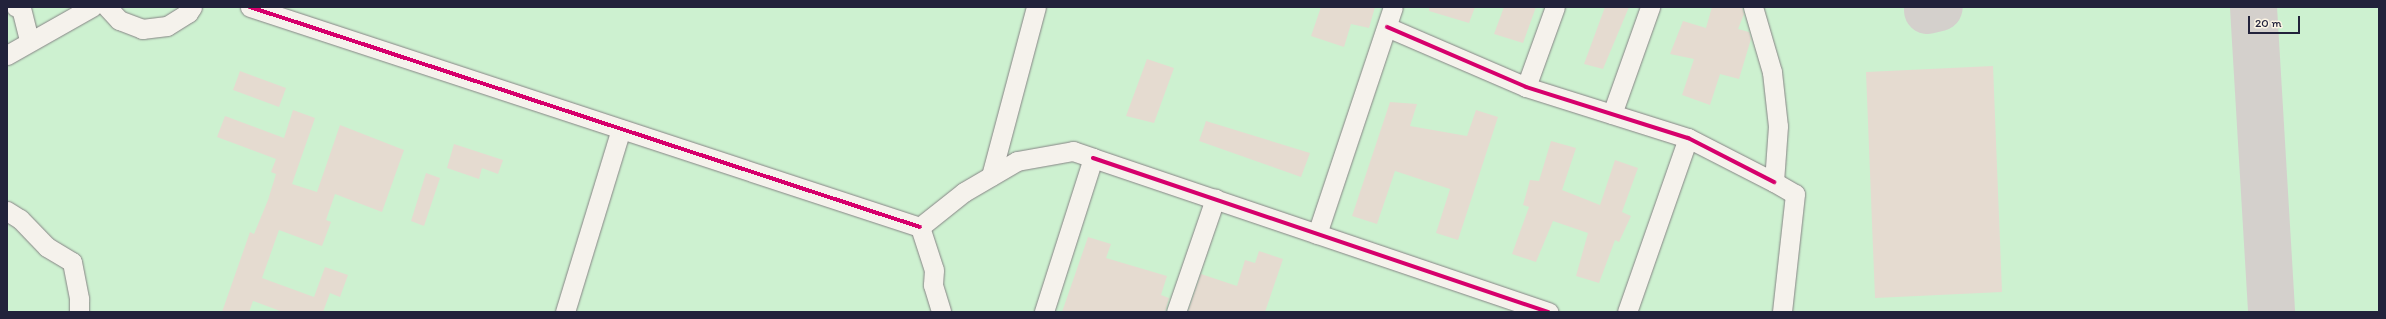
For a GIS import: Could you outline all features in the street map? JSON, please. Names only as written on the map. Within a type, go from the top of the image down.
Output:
[{"type":"street","points":[[16,7],[21,8],[29,41]]},
{"type":"street","points":[[7,55],[29,41],[92,7]]},
{"type":"street","points":[[107,7],[119,20],[142,29],[167,26],[188,13],[192,7]]},
{"type":"street","points":[[250,7],[920,227]]},
{"type":"street","points":[[991,176],[1036,7]]},
{"type":"street","points":[[1317,234],[1393,7]]},
{"type":"street","points":[[1526,87],[1555,7]]},
{"type":"street","points":[[1612,114],[1650,7]]},
{"type":"street","points":[[1753,7],[1772,72],[1778,126],[1774,182]]},
{"type":"street","points":[[1387,27],[1526,87],[1688,138],[1795,194],[1782,312]]},
{"type":"street","points":[[565,312],[621,129]]},
{"type":"street","points":[[1627,312],[1688,138]]},
{"type":"street","points":[[920,227],[964,192],[1017,161],[1072,151],[1549,312]]},
{"type":"street","points":[[1044,312],[1093,158]]},
{"type":"street","points":[[1176,312],[1215,199]]},
{"type":"street","points":[[7,211],[20,219],[47,247],[72,262],[79,299],[79,312]]},
{"type":"street","points":[[920,227],[934,270],[933,284],[942,312]]},
{"type":"green space","points":[[7,7],[2379,7],[2379,312],[7,312]]},
{"type":"building","points":[[1321,7],[1375,7],[1369,28],[1351,24],[1344,47],[1311,36]]},
{"type":"building","points":[[1429,7],[1475,7],[1469,23],[1429,11]]},
{"type":"building","points":[[1504,7],[1536,7],[1523,43],[1494,34]]},
{"type":"building","points":[[1605,7],[1629,7],[1603,69],[1584,64]]},
{"type":"building","points":[[1712,7],[1742,7],[1744,14],[1738,29],[1749,32],[1751,39],[1739,79],[1720,74],[1710,105],[1682,95],[1694,59],[1670,54],[1683,21],[1706,28]]},
{"type":"building","points":[[1147,59],[1174,68],[1154,123],[1126,116]]},
{"type":"building","points":[[1993,66],[2002,292],[1875,298],[1866,72]]},
{"type":"building","points":[[240,71],[286,88],[279,107],[233,90]]},
{"type":"building","points":[[1390,102],[1417,104],[1410,126],[1467,136],[1476,110],[1498,117],[1458,240],[1436,233],[1450,189],[1395,171],[1377,224],[1352,216]]},
{"type":"building","points":[[293,110],[315,118],[292,184],[317,192],[340,125],[404,150],[382,212],[335,194],[326,220],[331,222],[322,246],[279,230],[262,278],[314,297],[325,267],[348,275],[340,297],[330,293],[323,312],[283,312],[253,301],[249,312],[222,312],[250,232],[254,234],[268,200],[276,174],[271,172],[276,159],[217,137],[225,116],[284,138]]},
{"type":"building","points":[[1206,121],[1310,153],[1301,177],[1199,141]]},
{"type":"building","points":[[1551,141],[1576,148],[1562,190],[1600,205],[1615,160],[1638,168],[1622,212],[1631,216],[1619,242],[1615,240],[1599,283],[1576,276],[1588,233],[1553,221],[1536,262],[1512,254],[1529,207],[1523,205],[1530,180],[1539,181]]},
{"type":"building","points":[[454,144],[503,160],[498,174],[482,168],[479,179],[447,168]]},
{"type":"building","points":[[426,173],[440,178],[424,226],[411,221]]},
{"type":"building","points":[[1088,237],[1111,244],[1106,258],[1167,276],[1161,295],[1169,298],[1165,312],[1062,312]]},
{"type":"building","points":[[1259,251],[1283,259],[1265,312],[1188,312],[1201,274],[1237,286],[1245,260],[1255,263]]},
{"type":"taxiway","points":[[1927,10],[1939,7]]},
{"type":"taxiway","points":[[2253,7],[2271,312]]},
{"type":"cycle path","points":[[250,7],[920,227]]},
{"type":"cycle path","points":[[1387,27],[1526,87],[1688,138],[1774,182]]},
{"type":"cycle path","points":[[1093,158],[1549,312]]}]
